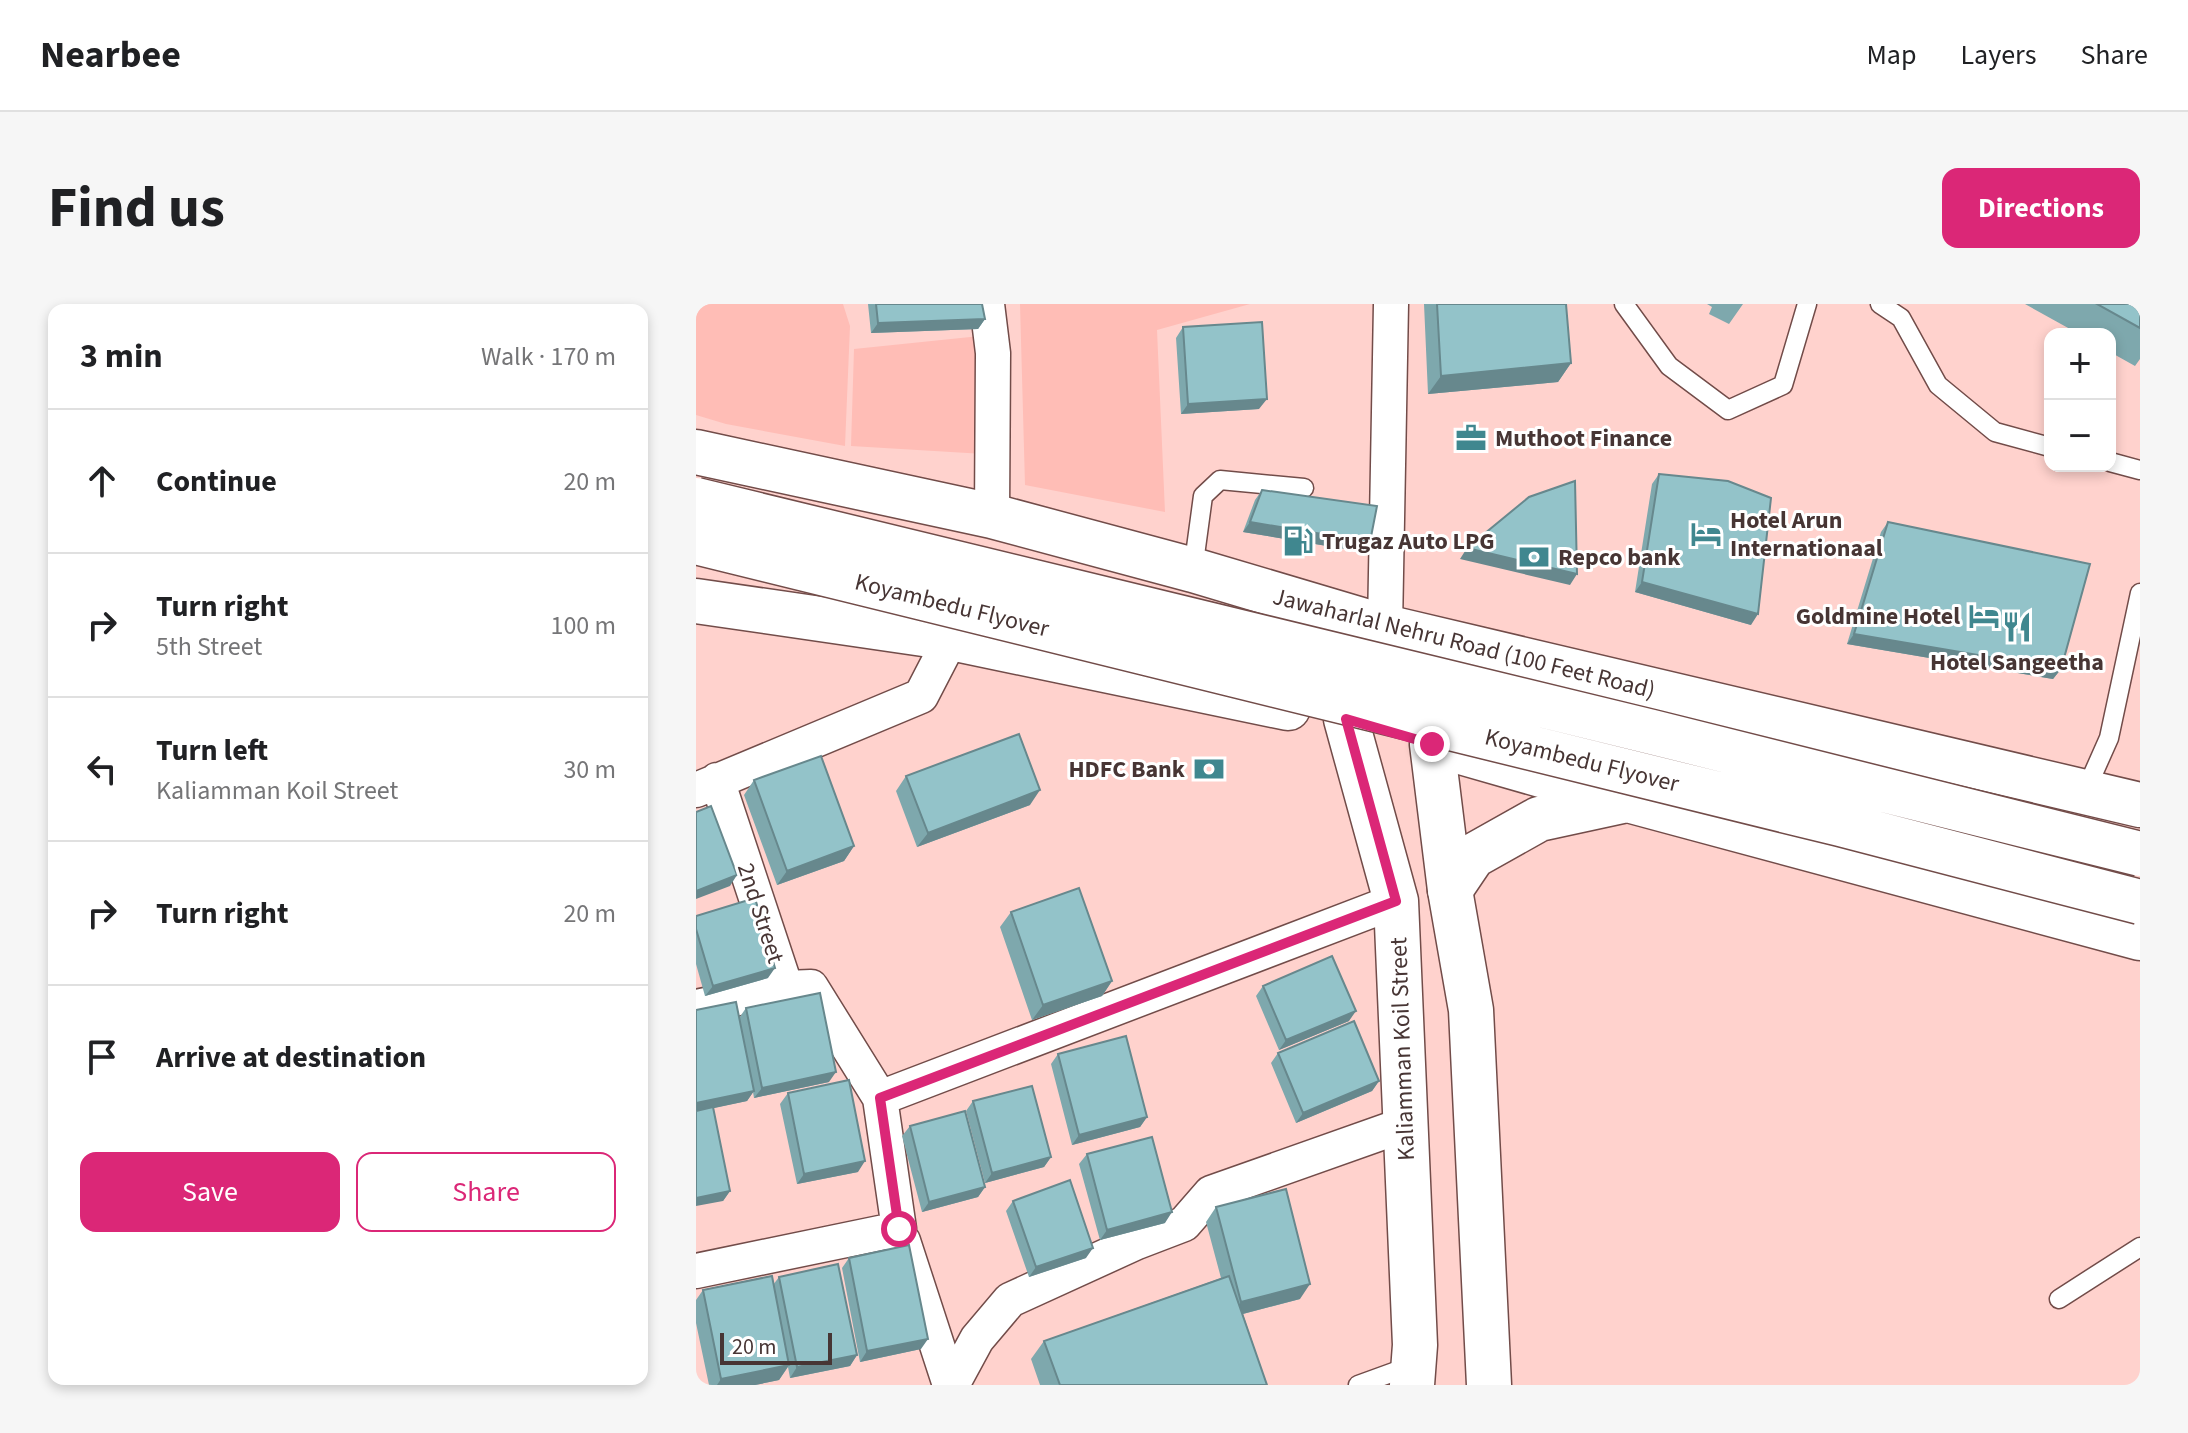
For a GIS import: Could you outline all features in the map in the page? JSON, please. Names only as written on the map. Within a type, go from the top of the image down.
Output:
[{"type":"main road","name":"Jawaharlal Nehru Road (100 Feet Road)","points":[[696,452],[992,516],[1193,570],[1385,627],[2140,805]]},
{"type":"main road","points":[[764,465],[706,603],[951,638],[1346,719],[1628,800],[2140,938]]},
{"type":"main road","name":"Koyambedu Flyover","points":[[696,500],[2140,854]]},
{"type":"main road","name":"Koyambedu Flyover","points":[[696,542],[1780,809],[2140,902]]},
{"type":"main road","name":"Kaliamman Koil Street","points":[[1346,719],[1396,901],[1415,1345],[1413,1375]]},
{"type":"main road","points":[[1432,744],[1450,890],[1471,1010],[1489,1385]]},
{"type":"main road","points":[[1450,890],[1473,856],[1539,819],[1628,800]]},
{"type":"street","points":[[987,304],[993,353],[992,516]]},
{"type":"street","points":[[1385,627],[1391,304]]},
{"type":"street","points":[[707,785],[921,696],[951,638]]},
{"type":"street","name":"2nd Street","points":[[707,785],[786,988],[811,987],[880,1098]]},
{"type":"street","points":[[951,1385],[899,1229],[880,1098],[1396,901]]},
{"type":"street","points":[[696,1007],[786,988]]},
{"type":"street","points":[[951,1385],[977,1339],[1010,1300],[1184,1224],[1211,1193],[1406,1124]]},
{"type":"street","points":[[696,1271],[899,1229]]},
{"type":"lane","points":[[1624,304],[1669,366],[1728,410],[1783,385],[1807,304]]},
{"type":"lane","points":[[1880,304],[1901,318],[1938,385],[1995,432],[2044,445]]},
{"type":"lane","points":[[2116,464],[2140,470]]},
{"type":"lane","points":[[1193,570],[1203,496],[1220,480],[1304,488]]},
{"type":"lane","points":[[2085,792],[2109,738],[2132,669],[2140,593]]},
{"type":"lane","points":[[2059,1299],[2140,1247]]},
{"type":"lane","points":[[1358,1385],[1413,1375]]},
{"type":"shaded area","points":[[696,304],[843,304],[850,326],[845,446],[726,424],[696,415]]},
{"type":"shaded area","points":[[1020,304],[1250,304],[1157,330],[1165,512],[1025,485]]},
{"type":"shaded area","points":[[980,336],[984,454],[851,446],[854,349]]},
{"type":"building","points":[[876,304],[982,304],[985,319],[878,323]]},
{"type":"building","points":[[1437,304],[1566,304],[1571,363],[1441,376]]},
{"type":"building","points":[[2097,304],[2140,304],[2140,328]]},
{"type":"building","points":[[1262,322],[1267,399],[1188,404],[1183,327]]},
{"type":"building","points":[[1659,474],[1728,481],[1771,498],[1758,614],[1642,582]]},
{"type":"building","points":[[1575,481],[1577,574],[1467,548],[1529,497]]},
{"type":"building","points":[[1262,490],[1377,506],[1370,542],[1250,522]]},
{"type":"building","points":[[1888,522],[2090,564],[2061,669],[1854,634]]},
{"type":"building","points":[[1019,734],[1040,790],[928,833],[906,776]]},
{"type":"building","points":[[821,756],[854,846],[787,871],[754,780]]},
{"type":"building","points":[[711,806],[737,875],[696,891],[696,812]]},
{"type":"building","points":[[1079,888],[1112,981],[1043,1005],[1011,912]]},
{"type":"building","points":[[755,898],[775,968],[713,986],[696,929],[696,916]]},
{"type":"building","points":[[1332,956],[1356,1011],[1286,1040],[1263,986]]},
{"type":"building","points":[[820,993],[836,1072],[762,1088],[746,1008]]},
{"type":"building","points":[[736,1002],[754,1091],[696,1103],[696,1010]]},
{"type":"building","points":[[1354,1021],[1379,1081],[1303,1113],[1278,1053]]},
{"type":"building","points":[[1126,1036],[1147,1117],[1079,1135],[1058,1054]]},
{"type":"building","points":[[849,1080],[865,1161],[804,1174],[788,1093]]},
{"type":"building","points":[[1032,1086],[1051,1157],[992,1173],[973,1101]]},
{"type":"building","points":[[713,1107],[730,1191],[696,1198],[696,1111]]},
{"type":"building","points":[[965,1111],[985,1187],[929,1202],[910,1126]]},
{"type":"building","points":[[1152,1137],[1172,1212],[1107,1230],[1087,1154]]},
{"type":"building","points":[[1070,1180],[1093,1248],[1036,1267],[1013,1201]]},
{"type":"building","points":[[1286,1189],[1310,1284],[1241,1302],[1216,1207]]},
{"type":"building","points":[[909,1245],[928,1339],[867,1351],[849,1258]]},
{"type":"building","points":[[838,1264],[857,1355],[797,1367],[779,1277]]},
{"type":"building","points":[[772,1276],[789,1365],[721,1379],[703,1290]]},
{"type":"building","points":[[1229,1276],[1267,1385],[1060,1385],[1044,1341]]},
{"type":"place","name":"Muthoot Finance","points":[[1471,438]]},
{"type":"place","name":"Hotel Arun Internationaal","points":[[1706,534]]},
{"type":"place","name":"Trugaz Auto LPG","points":[[1298,541]]},
{"type":"place","name":"Repco bank","points":[[1534,557]]},
{"type":"place","name":"Goldmine Hotel","points":[[1984,616]]},
{"type":"place","name":"Hotel Sangeetha","points":[[2017,627]]},
{"type":"place","name":"HDFC Bank","points":[[1209,769]]},
{"type":"route","points":[[899,1229],[880,1098],[1396,901],[1346,719],[1432,744]]}]
